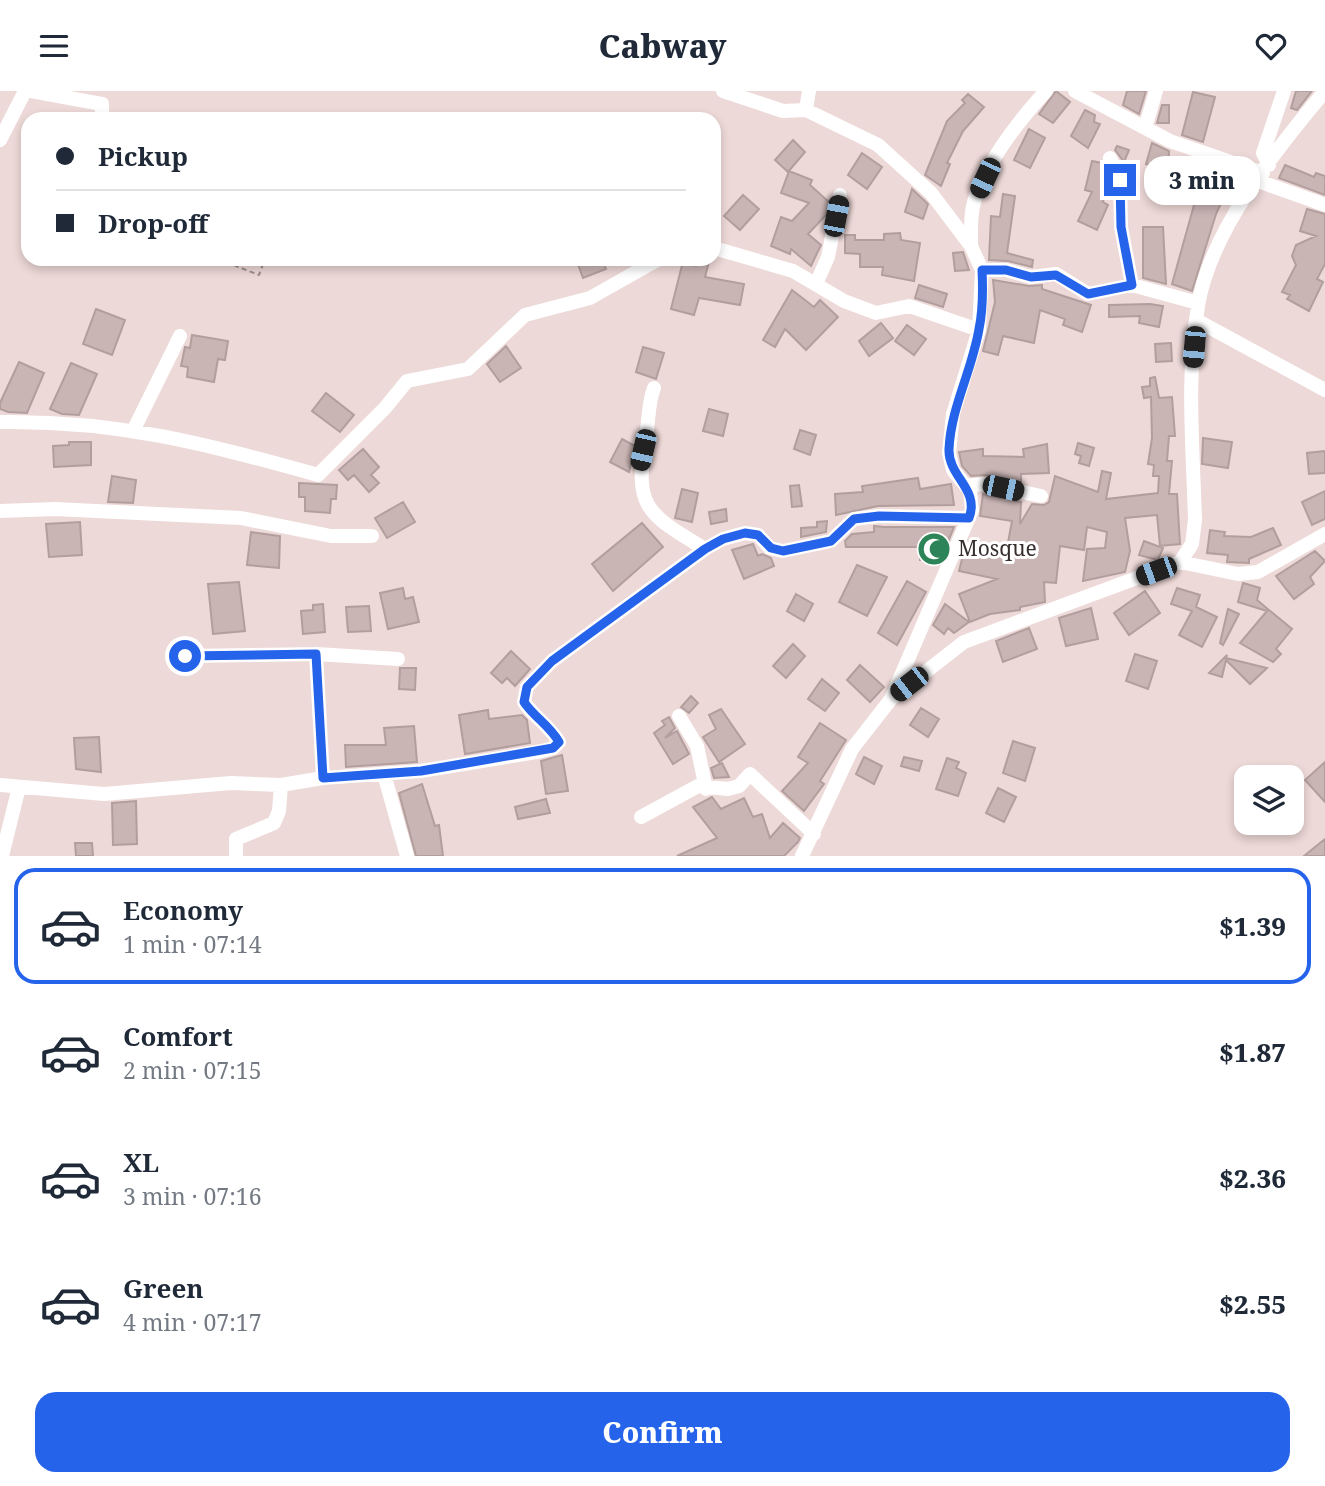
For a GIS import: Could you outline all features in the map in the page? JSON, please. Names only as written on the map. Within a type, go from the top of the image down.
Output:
[{"type":"street","points":[[0,140],[25,91]]},
{"type":"street","points":[[31,91],[102,104],[102,112]]},
{"type":"street","points":[[723,91],[783,111],[806,110],[878,145],[932,193],[971,246],[982,270],[979,330],[953,414],[949,453],[953,470],[970,491],[972,510],[891,699]]},
{"type":"street","points":[[806,110],[809,91]]},
{"type":"street","points":[[971,246],[974,201],[985,178],[1023,116],[1046,91]]},
{"type":"street","points":[[1076,91],[1170,141],[1263,173],[1325,205]]},
{"type":"street","points":[[1145,128],[1156,91]]},
{"type":"street","points":[[1263,173],[1263,153],[1284,91]]},
{"type":"street","points":[[1180,562],[1192,544],[1195,520],[1191,374],[1198,303],[1220,238],[1263,173],[1325,91]]},
{"type":"street","points":[[1110,158],[1120,180],[1121,227],[1132,285]]},
{"type":"street","points":[[816,284],[828,257],[840,195]]},
{"type":"street","points":[[721,250],[793,271],[844,301],[876,313],[909,306],[979,330]]},
{"type":"street","points":[[0,422],[61,421],[134,429],[203,443],[318,475],[385,408],[407,381],[468,369],[525,315],[590,298],[647,266]]},
{"type":"street","points":[[982,270],[1006,270],[1031,277],[1056,275],[1088,294],[1132,285],[1198,303]]},
{"type":"street","points":[[1196,320],[1325,390]]},
{"type":"street","points":[[134,429],[180,336]]},
{"type":"street","points":[[654,388],[650,398],[640,464],[640,488],[648,504],[666,526],[705,549]]},
{"type":"street","points":[[966,486],[984,484],[1041,496]]},
{"type":"street","points":[[0,511],[54,509],[241,518],[331,536],[372,536]]},
{"type":"street","points":[[0,785],[104,794],[231,783],[281,785],[323,778],[421,771],[553,748],[559,742],[550,727],[531,712],[524,702],[527,687],[552,661],[705,549],[745,533],[758,535],[771,548],[783,551],[831,541],[854,519],[867,517],[969,518]]},
{"type":"street","points":[[802,856],[852,749],[891,699],[964,642],[1180,562],[1238,574],[1258,572],[1325,534]]},
{"type":"street","points":[[316,654],[323,778]]},
{"type":"street","points":[[185,656],[316,654],[398,659]]},
{"type":"street","points":[[679,716],[697,746],[706,789]]},
{"type":"street","points":[[384,774],[407,856]]},
{"type":"street","points":[[641,817],[698,786],[706,789],[739,786],[750,774],[814,834]]},
{"type":"street","points":[[236,856],[236,839],[274,823],[279,811],[281,785]]},
{"type":"street","points":[[2,856],[19,787]]},
{"type":"path","points":[[236,266],[259,275],[262,266]]},
{"type":"building","points":[[1056,91],[1070,102],[1053,123],[1039,114]]},
{"type":"building","points":[[1127,91],[1146,91],[1139,114],[1123,105]]},
{"type":"building","points":[[1296,91],[1312,91],[1297,110],[1291,108]]},
{"type":"building","points":[[1193,92],[1215,97],[1203,142],[1182,135]]},
{"type":"building","points":[[968,94],[984,107],[963,131],[947,163],[950,164],[941,186],[925,175],[947,121],[965,103],[962,100]]},
{"type":"building","points":[[1162,105],[1169,105],[1169,123],[1157,123]]},
{"type":"building","points":[[1085,110],[1095,115],[1094,122],[1100,124],[1088,148],[1071,136]]},
{"type":"building","points":[[1029,129],[1045,138],[1030,168],[1014,160]]},
{"type":"building","points":[[793,140],[805,152],[788,172],[775,160]]},
{"type":"building","points":[[1152,143],[1169,151],[1168,171],[1146,164]]},
{"type":"building","points":[[1117,146],[1129,150],[1124,162],[1115,150]]},
{"type":"building","points":[[862,153],[882,167],[867,189],[848,175]]},
{"type":"building","points":[[1092,161],[1102,163],[1109,180],[1103,202],[1108,205],[1097,230],[1078,221],[1092,192],[1085,190]]},
{"type":"building","points":[[1211,165],[1235,173],[1216,214],[1192,291],[1172,284],[1194,205]]},
{"type":"building","points":[[1285,165],[1314,177],[1316,173],[1325,176],[1325,195],[1279,178]]},
{"type":"building","points":[[789,171],[812,180],[810,185],[829,202],[826,215],[808,234],[821,245],[811,266],[791,249],[790,254],[771,246],[781,217],[792,221],[809,203],[781,193]]},
{"type":"building","points":[[912,189],[928,204],[923,219],[905,212]]},
{"type":"building","points":[[1003,194],[1015,196],[1007,253],[1033,260],[1032,267],[989,260],[991,216],[1000,217]]},
{"type":"building","points":[[743,195],[759,209],[740,230],[724,216]]},
{"type":"building","points":[[1307,209],[1325,214],[1325,264],[1317,279],[1323,282],[1309,311],[1287,299],[1290,295],[1282,292],[1296,265],[1292,256],[1296,245],[1316,236],[1300,231]]},
{"type":"building","points":[[1143,227],[1163,227],[1166,284],[1143,278]]},
{"type":"building","points":[[900,233],[901,240],[920,243],[914,281],[882,275],[883,267],[860,267],[860,254],[845,253],[845,235],[855,235],[855,240],[884,240],[884,234]]},
{"type":"building","points":[[963,252],[969,270],[955,271],[953,253]]},
{"type":"building","points":[[579,266],[605,266],[606,269],[583,278]]},
{"type":"building","points":[[682,266],[708,266],[705,277],[744,284],[740,305],[699,298],[694,315],[671,309]]},
{"type":"building","points":[[993,280],[1029,286],[1042,285],[1042,289],[1091,305],[1082,332],[1063,325],[1065,319],[1040,310],[1034,343],[1003,336],[998,355],[983,351],[995,302]]},
{"type":"building","points":[[919,285],[947,294],[943,307],[915,298]]},
{"type":"building","points":[[792,290],[814,307],[820,300],[838,317],[806,350],[785,329],[775,347],[763,340]]},
{"type":"building","points":[[1109,305],[1163,306],[1159,327],[1139,323],[1140,316],[1109,317]]},
{"type":"building","points":[[96,309],[125,320],[112,355],[83,344]]},
{"type":"building","points":[[881,323],[893,338],[869,356],[859,341]]},
{"type":"building","points":[[907,325],[926,339],[914,355],[895,341]]},
{"type":"building","points":[[192,335],[228,341],[225,360],[218,359],[214,382],[187,377],[188,367],[181,366],[185,347],[190,348]]},
{"type":"building","points":[[1171,343],[1172,361],[1156,362],[1155,344]]},
{"type":"building","points":[[506,346],[521,368],[500,382],[487,364]]},
{"type":"building","points":[[643,347],[664,353],[656,379],[636,372]]},
{"type":"building","points":[[19,362],[44,373],[27,413],[0,409],[0,403]]},
{"type":"building","points":[[71,363],[97,374],[79,415],[62,414],[50,409]]},
{"type":"building","points":[[1155,377],[1159,398],[1172,397],[1175,436],[1169,436],[1167,461],[1172,461],[1169,494],[1177,494],[1180,544],[1160,546],[1157,515],[1125,518],[1130,551],[1125,572],[1083,581],[1087,549],[1105,548],[1107,532],[1087,527],[1084,550],[1060,546],[1056,583],[1044,582],[1045,602],[1020,607],[1020,610],[990,614],[970,622],[959,594],[997,579],[959,571],[965,550],[1000,556],[1003,547],[1007,548],[1012,521],[980,516],[983,494],[1021,502],[1020,524],[1032,504],[1044,505],[1049,502],[1055,476],[1098,492],[1102,471],[1111,473],[1106,499],[1158,493],[1159,476],[1153,476],[1154,465],[1148,464],[1152,438],[1151,397],[1144,398],[1142,387],[1150,386],[1150,378]]},
{"type":"building","points":[[326,393],[354,415],[340,432],[312,411]]},
{"type":"building","points":[[709,409],[728,414],[723,436],[703,431]]},
{"type":"building","points":[[800,430],[816,435],[810,455],[794,449]]},
{"type":"building","points":[[1203,438],[1232,442],[1228,468],[1202,464]]},
{"type":"building","points":[[622,439],[635,446],[629,472],[610,462]]},
{"type":"building","points":[[69,442],[91,442],[91,465],[54,467],[53,446],[69,445]]},
{"type":"building","points":[[1078,443],[1094,448],[1089,466],[1079,463],[1081,456],[1075,454]]},
{"type":"building","points":[[1047,444],[1049,473],[1021,474],[1021,482],[986,475],[971,476],[962,466],[959,452],[983,449],[983,456],[1024,457],[1023,449]]},
{"type":"building","points":[[363,449],[379,467],[371,475],[379,483],[369,492],[354,475],[348,480],[339,470]]},
{"type":"building","points":[[1325,451],[1325,473],[1309,474],[1307,453]]},
{"type":"building","points":[[112,476],[136,480],[133,503],[108,502]]},
{"type":"building","points":[[918,478],[920,489],[951,484],[954,505],[878,506],[836,515],[835,494],[863,492],[862,486]]},
{"type":"building","points":[[299,483],[337,485],[336,499],[331,499],[330,513],[305,511],[305,497],[299,497]]},
{"type":"building","points":[[799,485],[802,506],[792,507],[790,486]]},
{"type":"building","points":[[682,489],[698,493],[692,522],[675,518]]},
{"type":"building","points":[[1325,491],[1325,519],[1312,525],[1302,502]]},
{"type":"building","points":[[403,502],[415,522],[387,538],[375,518]]},
{"type":"building","points":[[726,509],[727,521],[711,524],[709,512]]},
{"type":"building","points":[[827,521],[826,532],[801,537],[801,528],[817,527],[817,522]]},
{"type":"building","points":[[80,522],[82,555],[49,557],[46,524]]},
{"type":"building","points":[[642,523],[663,547],[613,591],[592,564]]},
{"type":"building","points":[[874,526],[954,527],[941,559],[920,560],[920,547],[846,547],[845,541],[852,534],[874,532]]},
{"type":"building","points":[[1273,528],[1281,545],[1249,559],[1249,563],[1227,562],[1228,555],[1207,553],[1210,530],[1225,532],[1224,536],[1251,537]]},
{"type":"building","points":[[251,532],[280,536],[279,568],[247,565]]},
{"type":"building","points":[[1144,541],[1163,548],[1158,560],[1139,555]]},
{"type":"building","points":[[753,544],[758,556],[762,554],[771,558],[774,566],[744,579],[732,550]]},
{"type":"building","points":[[1315,551],[1325,561],[1310,577],[1314,584],[1294,599],[1276,576]]},
{"type":"building","points":[[857,565],[887,577],[867,616],[839,602]]},
{"type":"building","points":[[907,581],[926,592],[897,645],[878,633]]},
{"type":"building","points":[[239,582],[245,631],[213,634],[208,584]]},
{"type":"building","points":[[1243,583],[1260,588],[1257,600],[1292,629],[1276,649],[1281,654],[1273,662],[1240,643],[1267,611],[1238,602]]},
{"type":"building","points":[[403,588],[405,599],[413,597],[419,622],[388,629],[380,593]]},
{"type":"building","points":[[1177,588],[1200,595],[1196,607],[1217,617],[1202,647],[1179,635],[1192,611],[1171,604]]},
{"type":"building","points":[[1145,591],[1160,613],[1129,635],[1114,613]]},
{"type":"building","points":[[796,594],[813,604],[804,621],[787,611]]},
{"type":"building","points":[[323,604],[325,632],[303,634],[301,611],[313,610],[313,605]]},
{"type":"building","points":[[945,604],[969,622],[954,633],[948,628],[944,634],[933,625]]},
{"type":"building","points":[[369,606],[371,631],[348,632],[346,607]]},
{"type":"building","points":[[1091,608],[1098,639],[1066,646],[1059,618]]},
{"type":"building","points":[[1228,609],[1239,614],[1223,645],[1220,643]]},
{"type":"building","points":[[1029,628],[1037,649],[1003,662],[996,641]]},
{"type":"building","points":[[793,644],[805,656],[786,678],[773,666]]},
{"type":"building","points":[[511,651],[530,669],[515,686],[507,678],[502,683],[491,673]]},
{"type":"building","points":[[1135,654],[1157,661],[1148,689],[1126,681]]},
{"type":"building","points":[[1227,655],[1226,658],[1267,668],[1250,684],[1226,660],[1222,677],[1209,673]]},
{"type":"building","points":[[860,665],[884,687],[870,702],[847,680]]},
{"type":"building","points":[[400,668],[416,668],[415,690],[399,689]]},
{"type":"building","points":[[822,679],[839,693],[825,711],[808,699]]},
{"type":"building","points":[[691,696],[698,703],[689,713],[681,707]]},
{"type":"building","points":[[921,708],[939,719],[928,737],[910,725]]},
{"type":"building","points":[[721,709],[745,744],[719,762],[703,737],[716,729],[709,715]]},
{"type":"building","points":[[488,710],[489,719],[522,715],[527,720],[530,743],[465,754],[459,715]]},
{"type":"building","points":[[669,717],[675,728],[665,738],[677,731],[689,754],[673,764],[654,733],[665,725],[662,721]]},
{"type":"building","points":[[820,723],[846,740],[820,781],[824,784],[804,811],[782,791],[808,763],[798,757]]},
{"type":"building","points":[[414,726],[417,762],[346,767],[345,745],[386,745],[384,728]]},
{"type":"building","points":[[99,737],[101,772],[76,769],[74,738]]},
{"type":"building","points":[[1013,741],[1035,748],[1025,781],[1003,773]]},
{"type":"building","points":[[562,755],[568,791],[546,794],[541,761]]},
{"type":"building","points":[[864,757],[882,766],[874,784],[856,774]]},
{"type":"building","points":[[904,757],[922,761],[919,771],[901,766]]},
{"type":"building","points":[[947,758],[959,762],[956,768],[966,773],[958,796],[936,789]]},
{"type":"building","points":[[1325,762],[1325,802],[1305,780]]},
{"type":"building","points":[[722,763],[729,777],[714,778],[711,768]]},
{"type":"building","points":[[422,784],[435,826],[439,825],[443,856],[416,856],[399,793]]},
{"type":"building","points":[[998,788],[1016,797],[1004,822],[986,813]]},
{"type":"building","points":[[712,797],[721,809],[744,798],[753,817],[762,814],[770,838],[783,823],[800,838],[784,856],[677,856],[717,838],[693,807]]},
{"type":"building","points":[[546,799],[550,813],[518,819],[515,807]]},
{"type":"building","points":[[136,801],[137,844],[113,845],[112,803]]},
{"type":"building","points":[[1325,839],[1325,856],[1304,856]]},
{"type":"building","points":[[75,843],[92,843],[93,856],[76,856]]},
{"type":"place","name":"Mosque","points":[[934,549]]},
{"type":"route","points":[[185,656],[316,654],[323,778],[421,771],[553,748],[559,742],[550,727],[531,712],[524,702],[527,687],[552,661],[705,549],[723,539],[745,533],[758,535],[771,548],[783,551],[831,541],[854,519],[879,516],[969,518],[972,510],[970,491],[953,470],[949,453],[953,414],[979,330],[983,295],[982,270],[1006,270],[1031,277],[1056,275],[1088,294],[1132,285],[1121,227],[1120,180]]}]
